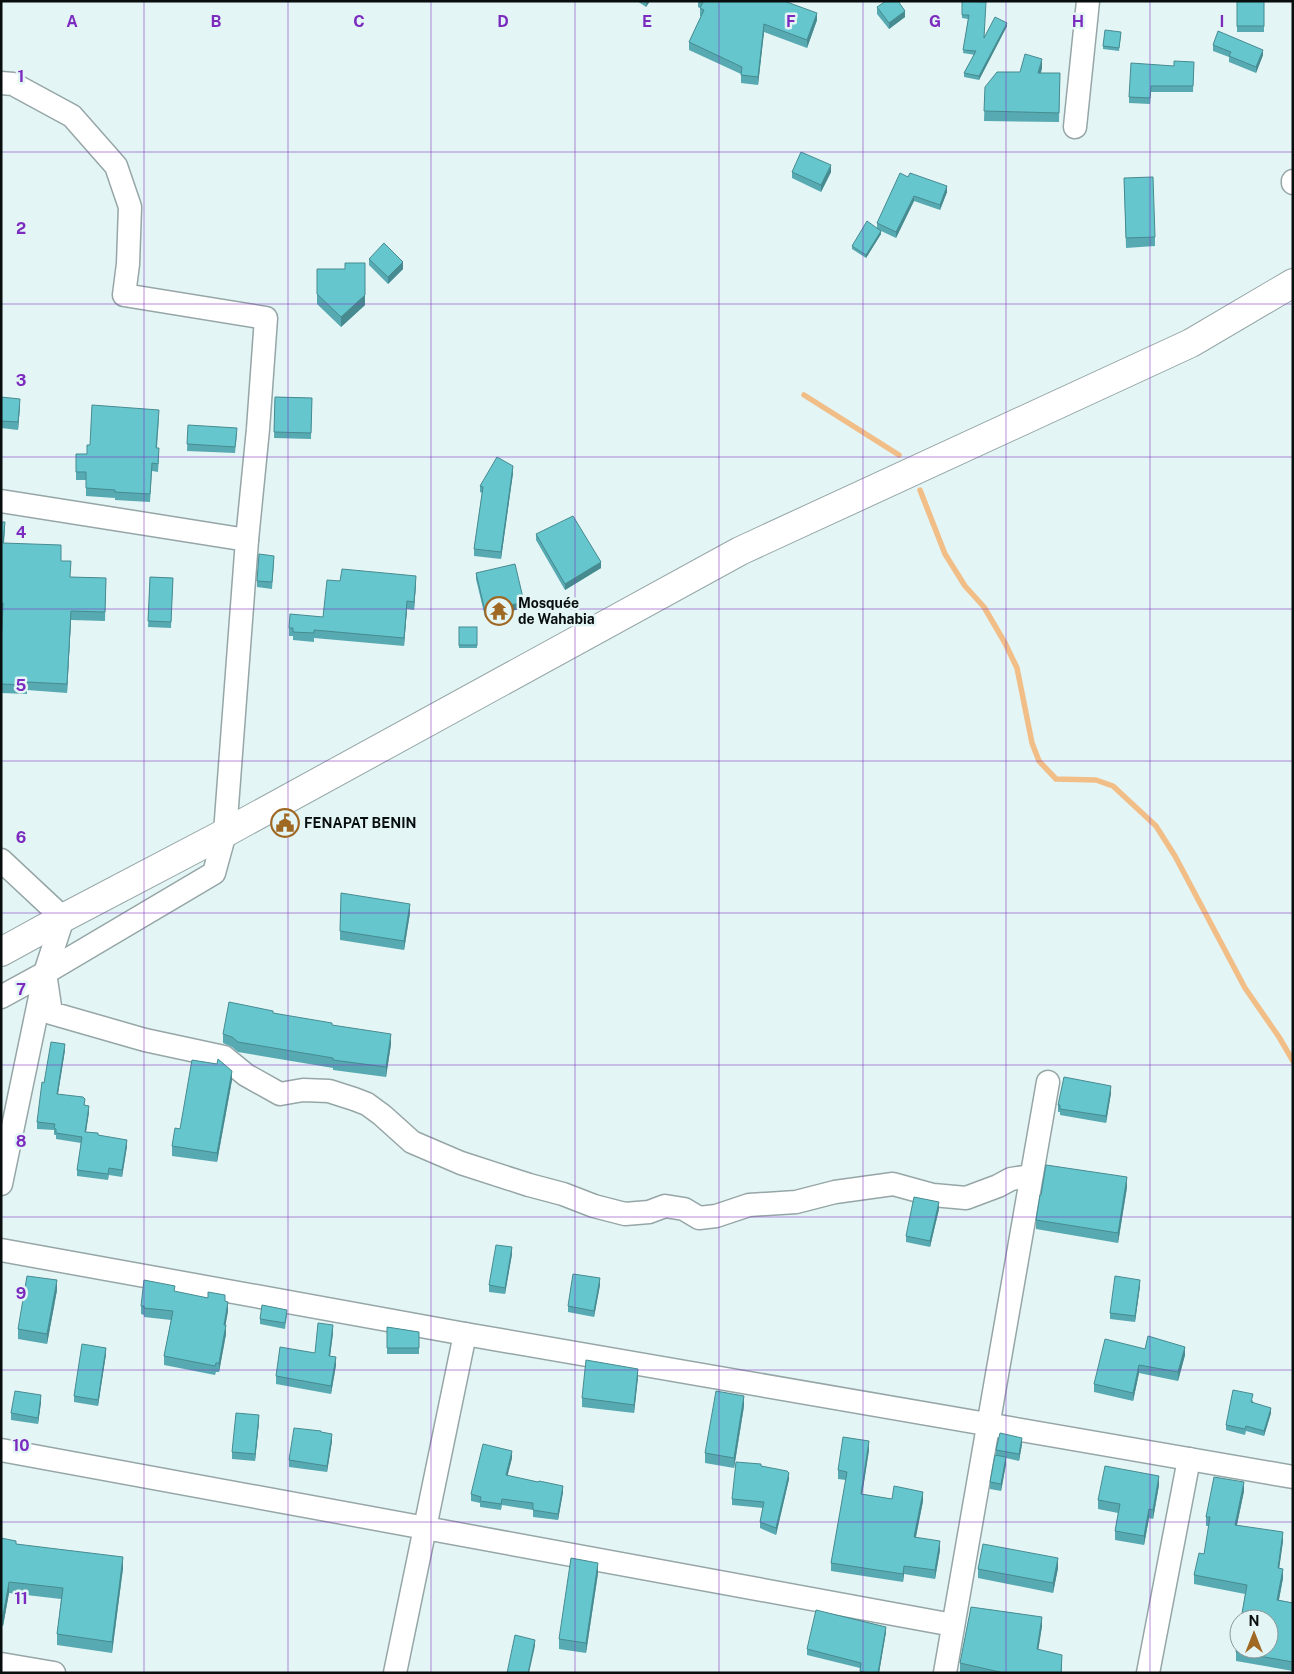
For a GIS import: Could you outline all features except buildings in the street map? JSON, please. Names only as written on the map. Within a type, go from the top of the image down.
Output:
[{"type":"main road","points":[[1,952],[225,833],[740,551],[1191,343],[1293,283]]},
{"type":"street","points":[[1075,127],[1088,1]]},
{"type":"street","points":[[1,83],[13,84],[72,116],[116,166],[130,207],[128,264],[124,295],[266,318],[225,833],[214,873],[1,997]]},
{"type":"street","points":[[1,501],[247,540]]},
{"type":"street","points":[[1,860],[63,918],[45,973],[1,1184]]},
{"type":"street","points":[[45,973],[51,1013],[144,1040],[224,1057],[246,1075],[280,1094],[303,1090],[329,1091],[354,1099],[367,1104],[412,1142],[433,1152],[461,1163],[563,1194],[594,1206],[625,1214],[649,1212],[665,1206],[684,1209],[699,1218],[716,1216],[749,1205],[796,1202],[835,1192],[893,1184],[933,1195],[966,1198],[1011,1179],[1031,1176]]},
{"type":"street","points":[[945,1673],[1048,1082]]},
{"type":"street","points":[[1,1250],[465,1334],[1293,1477]]},
{"type":"street","points":[[395,1673],[465,1334]]},
{"type":"street","points":[[1,1450],[953,1626]]},
{"type":"street","points":[[1148,1673],[1189,1459]]},
{"type":"street","points":[[1,1664],[54,1673]]},
{"type":"waterway","points":[[804,395],[899,455]]},
{"type":"waterway","points":[[920,490],[945,554],[965,586],[984,607],[1017,668],[1032,743],[1039,761],[1056,779],[1096,780],[1113,786],[1156,826],[1175,856],[1245,988],[1293,1061]]},
{"type":"place","name":"Mosquée de Wahabia","points":[[499,611]]},
{"type":"place","name":"FENAPAT BENIN","points":[[285,823]]}]
